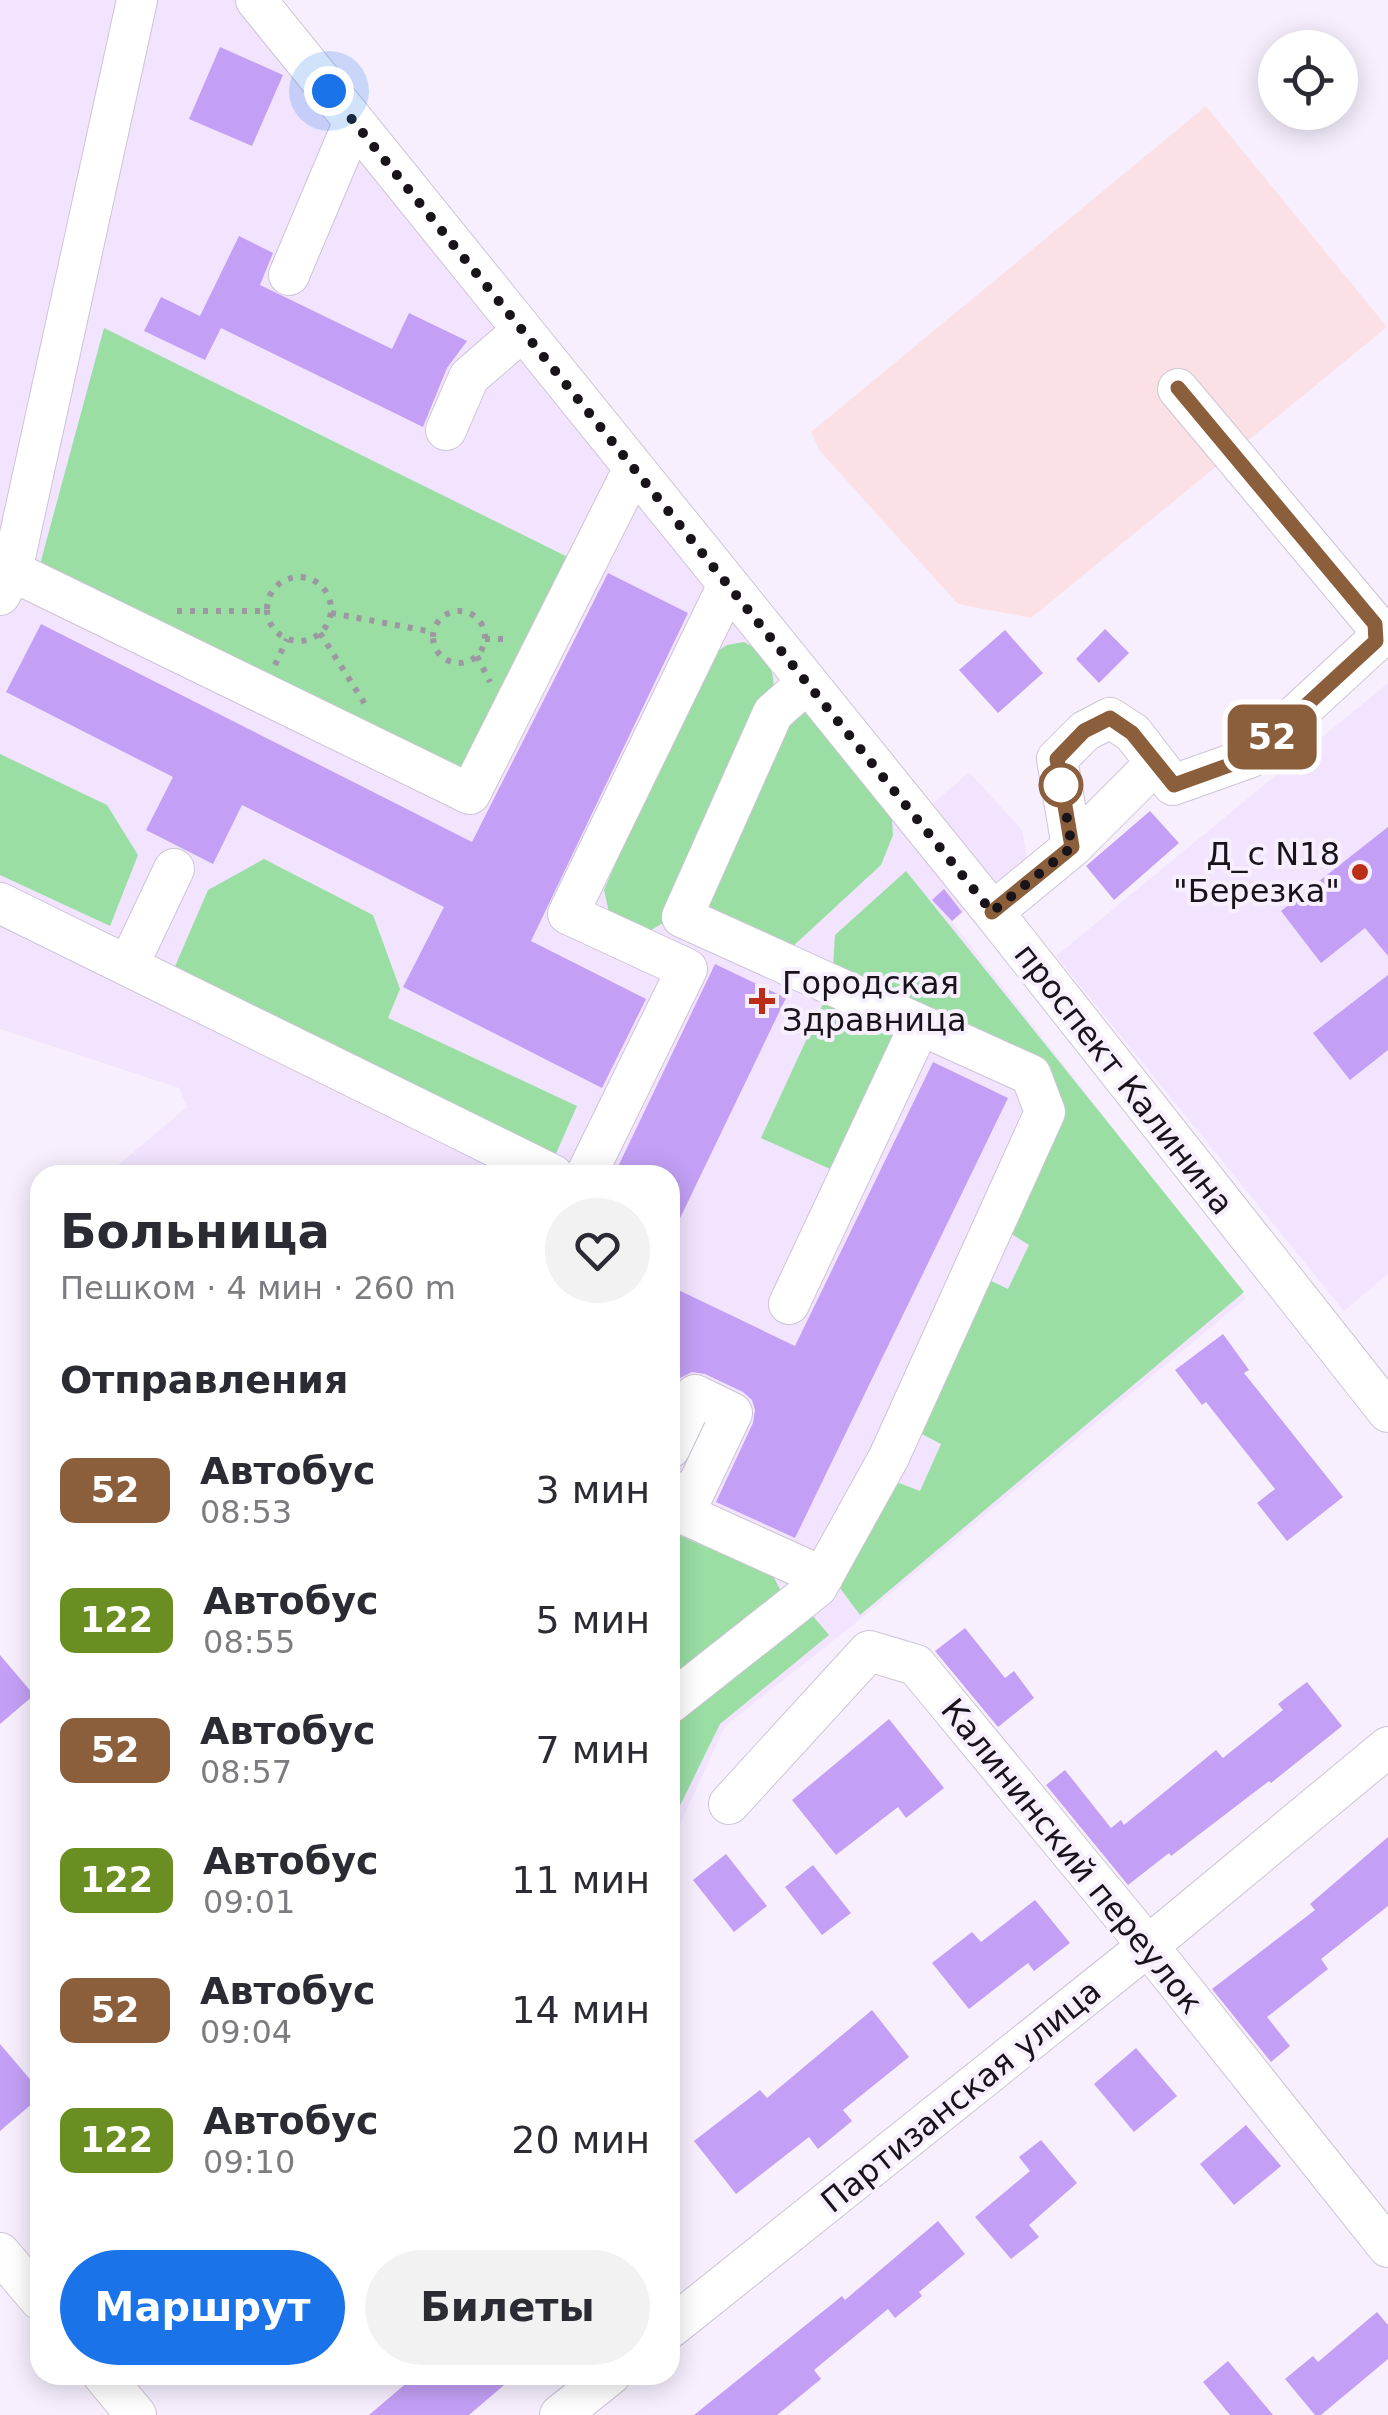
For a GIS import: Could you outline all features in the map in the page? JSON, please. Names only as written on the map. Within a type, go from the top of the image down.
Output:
[{"type":"street","points":[[137,0],[6,583],[470,794],[634,470]]},
{"type":"street","name":"проспект Калинина","points":[[256,0],[992,912],[1388,1412]]},
{"type":"street","points":[[289,275],[354,122]]},
{"type":"street","points":[[446,430],[469,376],[522,331]]},
{"type":"street","points":[[1072,847],[1057,759],[1084,731],[1110,718],[1132,733],[1174,785],[1249,758],[1382,641],[1375,624],[1178,388]]},
{"type":"street","points":[[687,969],[568,914],[728,587]]},
{"type":"street","points":[[680,1695],[817,1587],[890,1457],[1045,1112],[1032,1075],[682,918],[773,713],[806,684]]},
{"type":"street","points":[[992,912],[1072,847],[1156,764]]},
{"type":"street","points":[[128,966],[174,869]]},
{"type":"street","points":[[0,903],[533,1165]]},
{"type":"street","points":[[591,1165],[708,930]]},
{"type":"street","points":[[789,1304],[920,1024]]},
{"type":"street","points":[[680,1427],[695,1395],[732,1414],[684,1514]]},
{"type":"street","points":[[680,1503],[684,1514],[823,1576]]},
{"type":"street","name":"Калининский переулок","points":[[729,1804],[870,1651],[916,1665],[1148,1946],[1388,2247]]},
{"type":"street","name":"Партизанская улица","points":[[680,2320],[1148,1946],[1388,1748]]},
{"type":"street","points":[[0,2253],[30,2288]]},
{"type":"street","points":[[110,2385],[136,2415]]},
{"type":"street","points":[[560,2415],[598,2385]]},
{"type":"path","points":[[297,576],[323,586],[330,599],[331,613],[320,633],[299,641],[276,633],[266,611],[274,588],[297,576]]},
{"type":"path","points":[[466,612],[483,627],[485,639],[477,656],[459,663],[442,656],[433,641],[433,632],[444,615],[466,612]]},
{"type":"path","points":[[331,613],[433,632]]},
{"type":"path","points":[[320,633],[370,712]]},
{"type":"shaded area","points":[[0,0],[280,0],[927,809],[969,772],[1022,830],[1027,859],[952,922],[1246,1298],[853,1625],[725,1726],[680,1824],[680,1165],[118,1165],[187,1107],[179,1088],[0,1029]]},
{"type":"shaded area","points":[[1206,106],[1387,327],[1031,618],[958,604],[819,450],[811,432]]},
{"type":"shaded area","points":[[1388,683],[1388,1274],[1344,1311],[1056,956]]},
{"type":"green space","points":[[104,328],[588,567],[479,793],[39,568]]},
{"type":"green space","points":[[744,642],[767,661],[774,689],[671,918],[648,932],[609,912],[604,890],[706,659],[727,645]]},
{"type":"green space","points":[[802,706],[891,807],[893,835],[881,865],[791,948],[712,916],[705,888],[781,722]]},
{"type":"green space","points":[[0,754],[107,805],[138,855],[110,926],[0,875]]},
{"type":"green space","points":[[264,859],[373,915],[400,989],[388,1018],[577,1106],[554,1158],[173,971],[208,890]]},
{"type":"green space","points":[[906,871],[1244,1292],[860,1615],[837,1584],[889,1479],[920,1491],[941,1444],[914,1430],[985,1278],[1008,1289],[1029,1245],[1007,1231],[1060,1117],[833,967],[835,935]]},
{"type":"green space","points":[[827,995],[904,1030],[839,1173],[761,1138]]},
{"type":"green space","points":[[680,1536],[773,1576],[782,1593],[680,1683]]},
{"type":"green space","points":[[812,1615],[829,1635],[720,1724],[680,1806],[680,1719]]},
{"type":"building","points":[[220,47],[283,75],[252,146],[189,119]]},
{"type":"building","points":[[239,236],[273,253],[260,285],[392,349],[409,313],[467,341],[447,368],[423,427],[221,328],[205,360],[144,331],[161,297],[200,316]]},
{"type":"building","points":[[608,573],[688,613],[531,941],[646,999],[602,1088],[403,987],[444,907],[242,805],[213,864],[146,830],[173,777],[6,692],[41,624],[472,842]]},
{"type":"building","points":[[1105,629],[1129,653],[1099,683],[1076,659]]},
{"type":"building","points":[[1005,630],[1043,673],[998,713],[959,670]]},
{"type":"building","points":[[1150,811],[1179,843],[1114,900],[1086,866]]},
{"type":"building","name":"Д_с N18 \"Березка\"","points":[[1388,827],[1388,956],[1365,928],[1321,963],[1281,911]]},
{"type":"building","points":[[944,889],[962,912],[952,921],[932,900]]},
{"type":"building","points":[[715,964],[786,998],[680,1218],[680,1165],[619,1165]]},
{"type":"building","name":"Д_с N18 \"Березка\"","points":[[1388,975],[1388,1050],[1350,1080],[1313,1033]]},
{"type":"building","points":[[933,1062],[1008,1098],[795,1538],[716,1502],[753,1423],[755,1410],[752,1400],[743,1392],[705,1374],[692,1372],[680,1378],[680,1291],[795,1346]]},
{"type":"building","points":[[1223,1334],[1249,1370],[1244,1373],[1343,1497],[1287,1541],[1257,1503],[1275,1489],[1206,1402],[1202,1405],[1175,1370]]},
{"type":"building","points":[[965,1628],[1005,1678],[1014,1671],[1034,1698],[998,1727],[935,1651]]},
{"type":"building","points":[[0,1655],[30,1690],[30,1698],[0,1724]]},
{"type":"building","points":[[1307,1682],[1342,1726],[1271,1783],[1128,1885],[1046,1785],[1065,1770],[1111,1828],[1121,1820],[1124,1825],[1216,1750],[1223,1758],[1283,1710],[1278,1704]]},
{"type":"building","points":[[889,1719],[944,1788],[906,1818],[898,1807],[836,1855],[792,1800]]},
{"type":"building","points":[[1388,1837],[1388,1906],[1321,1959],[1328,1969],[1267,2017],[1290,2046],[1271,2062],[1212,1989],[1315,1910],[1310,1904]]},
{"type":"building","points":[[726,1854],[767,1906],[734,1932],[693,1880]]},
{"type":"building","points":[[813,1865],[851,1913],[822,1935],[785,1887]]},
{"type":"building","points":[[1035,1900],[1070,1943],[1034,1971],[1028,1963],[969,2009],[932,1963],[972,1932],[981,1942]]},
{"type":"building","points":[[872,2010],[909,2057],[843,2110],[852,2121],[818,2149],[809,2137],[736,2194],[694,2141],[760,2090],[767,2098]]},
{"type":"building","points":[[0,2044],[30,2079],[30,2106],[0,2131]]},
{"type":"building","points":[[1136,2048],[1177,2096],[1134,2132],[1094,2084]]},
{"type":"building","points":[[1246,2125],[1281,2166],[1234,2205],[1200,2164]]},
{"type":"building","points":[[1041,2140],[1077,2183],[1029,2225],[1039,2237],[1011,2259],[975,2217],[1030,2171],[1019,2157]]},
{"type":"building","points":[[938,2221],[965,2254],[895,2318],[888,2309],[814,2370],[821,2379],[777,2415],[694,2415],[842,2296],[845,2300]]},
{"type":"building","points":[[1377,2312],[1388,2325],[1388,2359],[1321,2415],[1315,2415],[1285,2379],[1313,2356],[1318,2362]]},
{"type":"building","points":[[1228,2361],[1273,2415],[1230,2415],[1203,2382]]},
{"type":"building","points":[[404,2385],[504,2385],[469,2415],[369,2415]]},
{"type":"bus line","name":"52","points":[[992,912],[1072,847],[1057,759],[1084,731],[1110,718],[1132,733],[1174,785],[1249,758],[1376,641],[1375,624],[1178,388]]},
{"type":"place","name":"Д_с N18 \"Березка\"","points":[[1360,872]]},
{"type":"place","name":"Городская Здравница","points":[[762,1001]]},
{"type":"route","points":[[329,91],[992,912],[1072,847],[1061,785]]}]
